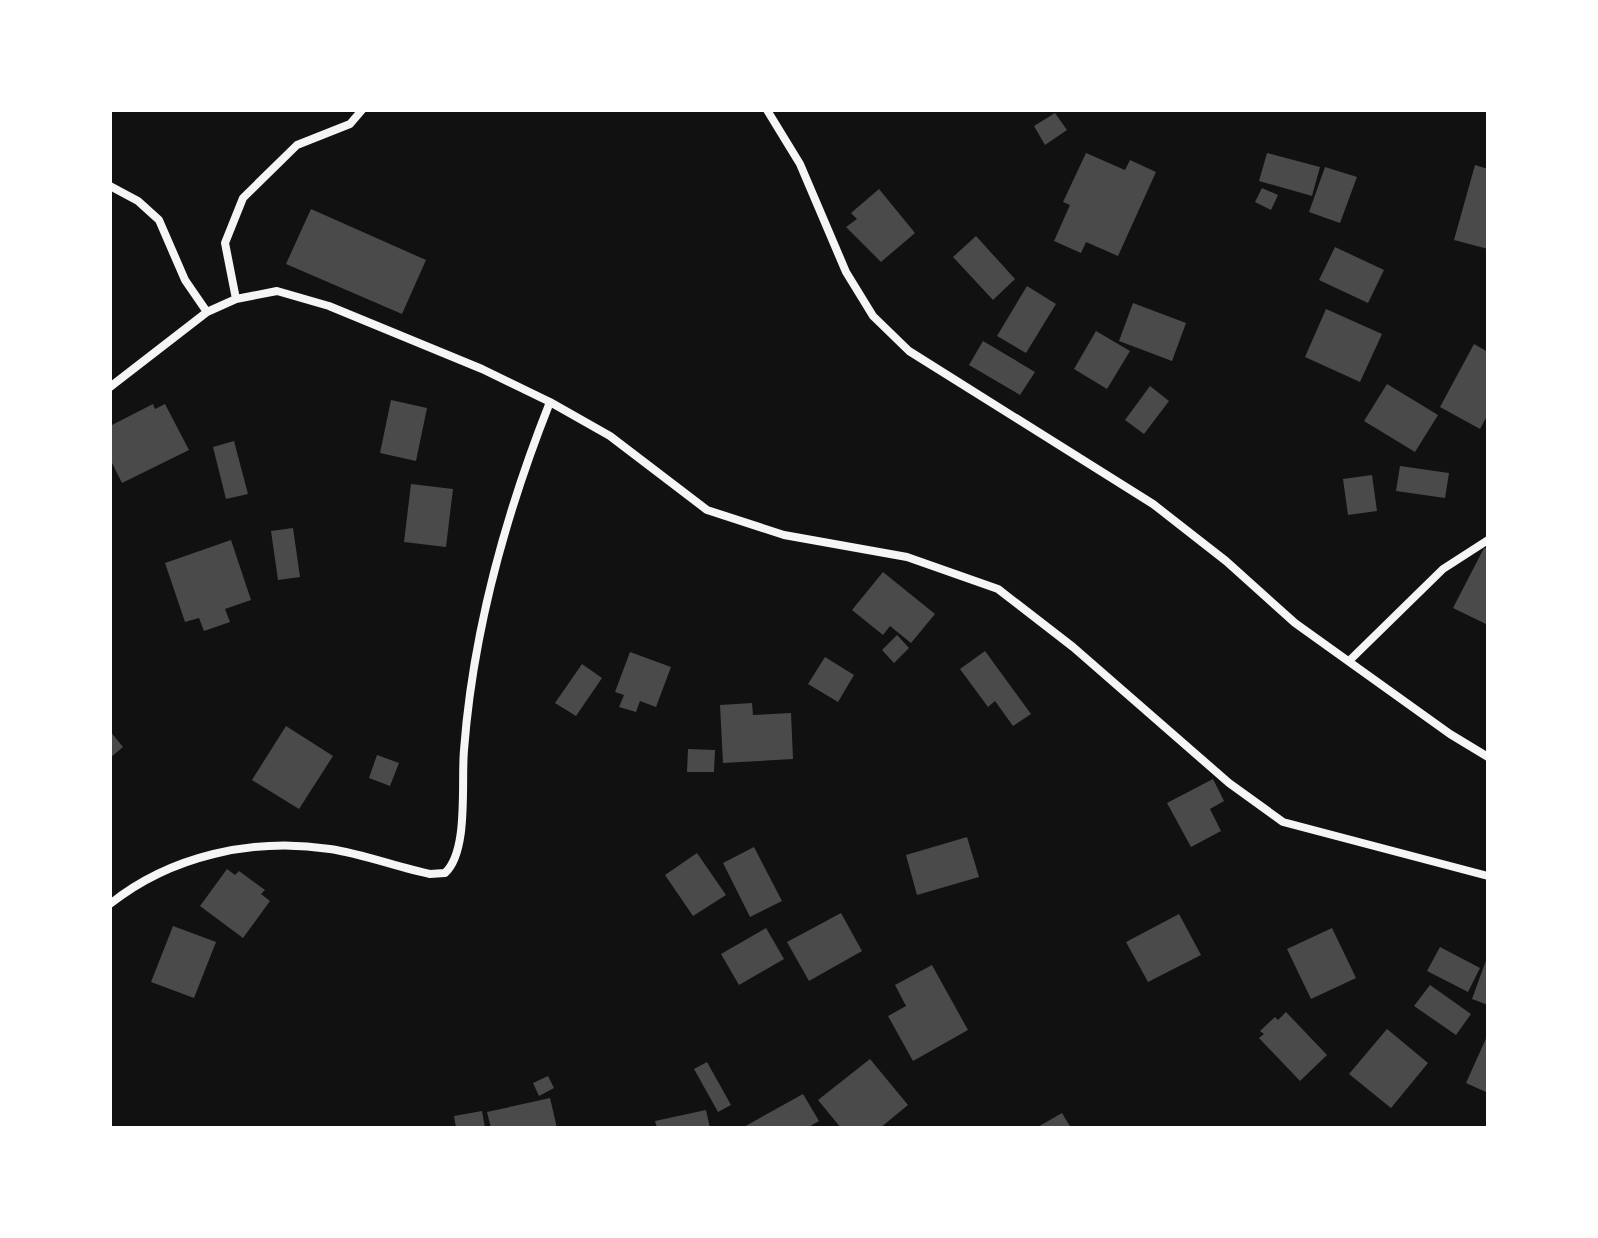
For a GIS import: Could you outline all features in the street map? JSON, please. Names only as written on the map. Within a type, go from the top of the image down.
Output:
[{"type":"street","points":[[236,299],[225,243],[243,198],[297,145],[350,124],[362,110]]},
{"type":"street","points":[[767,110],[800,164],[846,272],[873,316],[909,351],[1153,504],[1226,561],[1295,623],[1488,757]]},
{"type":"street","points":[[110,186],[138,201],[159,220],[185,280],[207,312]]},
{"type":"street","points":[[110,387],[207,312],[236,299],[277,291],[329,306],[482,369],[550,402],[610,436],[707,510],[784,535],[907,557],[998,589],[1073,647],[1229,783],[1283,822],[1488,876]]},
{"type":"street","points":[[110,904],[162,870],[206,855],[268,846],[330,849],[430,874],[445,873],[454,865],[460,844],[464,745],[497,558],[526,462],[550,402]]},
{"type":"street","points":[[1349,661],[1443,569],[1488,540]]},
{"type":"building","points":[[1055,113],[1067,130],[1045,145],[1034,126]]},
{"type":"building","points":[[1086,153],[1125,170],[1130,160],[1156,172],[1118,256],[1086,242],[1081,253],[1054,241],[1070,205],[1063,202]]},
{"type":"building","points":[[1267,153],[1320,167],[1312,196],[1259,181]]},
{"type":"building","points":[[1475,165],[1488,169],[1488,249],[1454,240]]},
{"type":"building","points":[[1325,167],[1357,177],[1340,223],[1309,212]]},
{"type":"building","points":[[1262,188],[1278,195],[1271,210],[1255,202]]},
{"type":"building","points":[[879,189],[915,233],[881,262],[846,227],[857,219],[851,213]]},
{"type":"building","points":[[311,209],[426,260],[402,314],[286,264]]},
{"type":"building","points":[[976,236],[1015,279],[993,300],[953,257]]},
{"type":"building","points":[[1335,247],[1384,270],[1368,303],[1319,280]]},
{"type":"building","points":[[1027,286],[1056,304],[1026,353],[997,336]]},
{"type":"building","points":[[1133,303],[1186,323],[1172,361],[1119,341]]},
{"type":"building","points":[[1326,309],[1382,334],[1360,382],[1305,357]]},
{"type":"building","points":[[1096,331],[1130,351],[1107,389],[1074,369]]},
{"type":"building","points":[[983,341],[1035,372],[1020,395],[969,365]]},
{"type":"building","points":[[1474,344],[1488,352],[1488,414],[1480,429],[1440,407]]},
{"type":"building","points":[[1387,384],[1438,415],[1415,452],[1364,421]]},
{"type":"building","points":[[1150,386],[1169,401],[1144,434],[1125,420]]},
{"type":"building","points":[[391,400],[427,408],[416,461],[380,453]]},
{"type":"building","points":[[153,404],[155,409],[165,404],[189,450],[122,483],[110,459],[110,426]]},
{"type":"building","points":[[234,441],[248,494],[226,499],[213,447]]},
{"type":"building","points":[[1400,466],[1449,473],[1445,498],[1396,491]]},
{"type":"building","points":[[1372,475],[1377,511],[1348,515],[1343,479]]},
{"type":"building","points":[[411,484],[453,489],[446,547],[404,542]]},
{"type":"building","points":[[293,528],[300,577],[278,580],[271,531]]},
{"type":"building","points":[[231,540],[251,600],[225,609],[230,622],[204,631],[199,618],[185,622],[165,563]]},
{"type":"building","points":[[1484,548],[1488,549],[1488,625],[1453,608]]},
{"type":"building","points":[[883,572],[935,614],[911,643],[890,626],[883,635],[852,610]]},
{"type":"building","points":[[897,635],[909,648],[894,663],[882,650]]},
{"type":"building","points":[[985,651],[1031,714],[1013,726],[995,701],[988,707],[960,669]]},
{"type":"building","points":[[630,652],[671,667],[656,707],[640,701],[636,712],[619,707],[624,695],[615,692]]},
{"type":"building","points":[[825,657],[854,675],[838,702],[808,684]]},
{"type":"building","points":[[582,664],[602,678],[576,716],[555,703]]},
{"type":"building","points":[[752,703],[753,715],[791,713],[793,759],[723,763],[720,705]]},
{"type":"building","points":[[286,726],[333,756],[299,809],[252,780]]},
{"type":"building","points":[[110,731],[123,747],[110,758]]},
{"type":"building","points":[[688,749],[715,750],[714,772],[687,772]]},
{"type":"building","points":[[377,755],[399,763],[390,786],[369,778]]},
{"type":"building","points":[[1213,779],[1224,801],[1210,809],[1221,831],[1191,847],[1167,803]]},
{"type":"building","points":[[967,837],[979,877],[917,895],[906,855]]},
{"type":"building","points":[[754,847],[782,901],[750,917],[723,863]]},
{"type":"building","points":[[697,853],[726,895],[693,916],[665,875]]},
{"type":"building","points":[[227,869],[235,875],[239,871],[265,890],[261,894],[270,901],[243,938],[200,906]]},
{"type":"building","points":[[841,913],[862,951],[809,981],[787,942]]},
{"type":"building","points":[[1179,914],[1201,955],[1148,982],[1126,942]]},
{"type":"building","points":[[173,926],[216,942],[194,998],[151,982]]},
{"type":"building","points":[[766,928],[784,959],[739,985],[721,954]]},
{"type":"building","points":[[1332,928],[1356,978],[1311,999],[1287,949]]},
{"type":"building","points":[[1440,947],[1480,968],[1468,992],[1427,971]]},
{"type":"building","points":[[1488,955],[1488,1005],[1472,999]]},
{"type":"building","points":[[932,965],[968,1030],[913,1061],[888,1016],[906,1006],[895,985]]},
{"type":"building","points":[[1430,985],[1471,1014],[1456,1035],[1414,1006]]},
{"type":"building","points":[[1286,1012],[1327,1055],[1300,1081],[1259,1038],[1264,1034],[1260,1031],[1275,1017],[1278,1020]]},
{"type":"building","points":[[1387,1029],[1428,1063],[1391,1108],[1349,1074]]},
{"type":"building","points":[[1488,1034],[1488,1093],[1466,1083]]},
{"type":"building","points":[[870,1059],[908,1105],[880,1128],[841,1128],[818,1100]]},
{"type":"building","points":[[707,1062],[731,1105],[718,1112],[694,1069]]},
{"type":"building","points":[[548,1076],[554,1088],[539,1096],[533,1083]]},
{"type":"building","points":[[803,1094],[819,1121],[807,1128],[742,1128]]},
{"type":"building","points":[[550,1098],[557,1128],[491,1128],[487,1112]]},
{"type":"building","points":[[706,1110],[710,1128],[657,1128],[655,1121]]},
{"type":"building","points":[[482,1111],[485,1128],[456,1128],[454,1116]]},
{"type":"building","points":[[1062,1113],[1071,1128],[1036,1128]]}]
